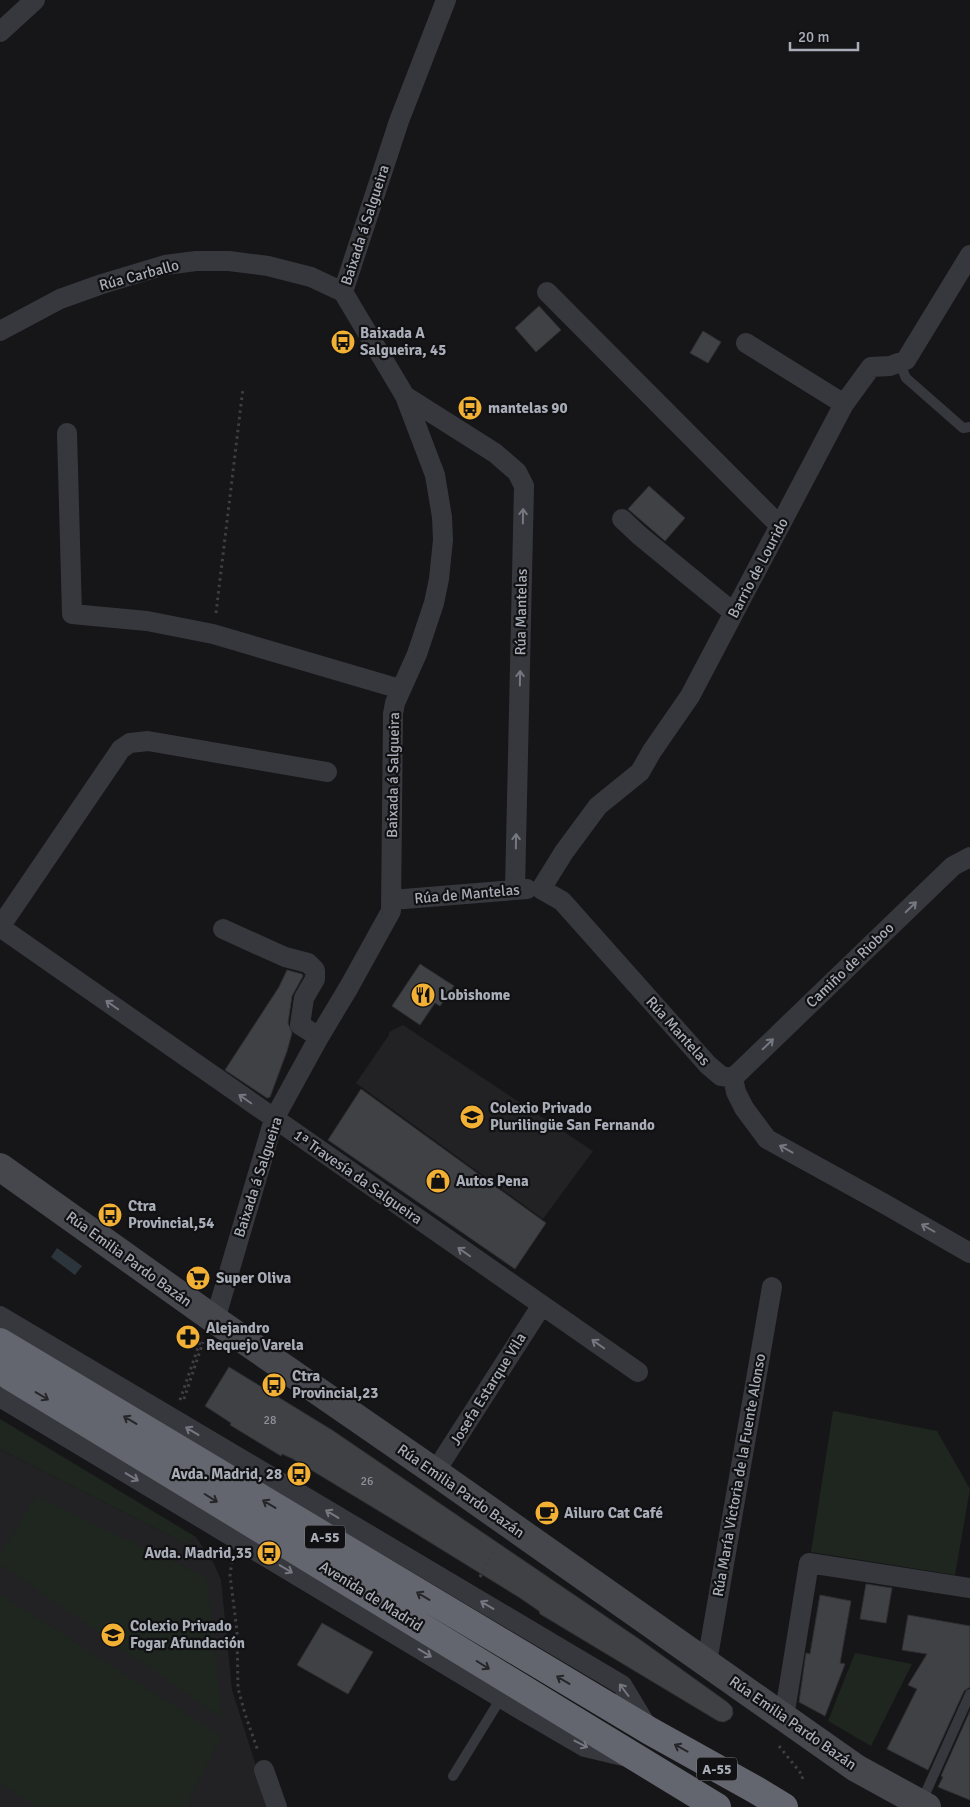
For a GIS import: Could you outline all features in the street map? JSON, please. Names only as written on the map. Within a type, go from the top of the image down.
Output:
[{"type":"highway","name":"Avenida de Madrid","points":[[0,1342],[650,1732],[784,1807]]},
{"type":"highway","name":"Avenida de Madrid","points":[[0,1370],[717,1807]]},
{"type":"street","points":[[0,32],[35,0]]},
{"type":"street","name":"Baixada á Salgueira","points":[[207,1332],[274,1119],[319,1037],[392,912],[393,714],[400,689],[417,654],[434,603],[439,579],[443,540],[442,517],[435,475],[405,396],[343,292],[399,121],[446,0]]},
{"type":"street","points":[[898,362],[906,360],[970,255]]},
{"type":"street","name":"Rúa Carballo","points":[[0,331],[60,299],[102,284],[165,265],[196,261],[229,261],[268,266],[312,277],[343,292]]},
{"type":"street","points":[[547,292],[780,526]]},
{"type":"street","points":[[746,343],[844,404]]},
{"type":"street","name":"Barrio de Lourido","points":[[541,889],[564,852],[598,806],[640,772],[652,750],[690,696],[844,404],[871,367],[890,366],[898,362]]},
{"type":"street","name":"Rúa Mantelas","points":[[405,396],[495,453],[517,472],[524,486],[514,890]]},
{"type":"street","points":[[67,433],[72,614],[147,620],[213,634],[400,689]]},
{"type":"street","points":[[622,519],[734,612]]},
{"type":"street","name":"1ª Travesía da Salgueira","points":[[327,772],[148,741],[130,743],[121,749],[0,927],[638,1372]]},
{"type":"street","name":"Camiño de Rioboo","points":[[733,1078],[954,866],[970,857]]},
{"type":"street","name":"Rúa Mantelas","points":[[541,889],[562,901],[708,1065],[721,1076],[733,1078]]},
{"type":"street","name":"Rúa de Mantelas","points":[[392,900],[541,889]]},
{"type":"street","points":[[223,929],[286,957],[308,963],[315,970],[314,979],[304,998],[300,1024],[319,1037]]},
{"type":"street","points":[[733,1078],[736,1092],[744,1108],[767,1139],[969,1250]]},
{"type":"street","name":"Rúa Emilia Pardo Bazán","points":[[0,1167],[207,1332],[435,1472],[707,1662],[779,1728],[924,1806]]},
{"type":"street","name":"Rúa María Victoria de la Fuente Alonso","points":[[707,1662],[772,1287]]},
{"type":"street","name":"Josefa Estarque Vila","points":[[435,1472],[542,1305]]},
{"type":"street","points":[[0,1316],[622,1685],[650,1732]]},
{"type":"street","points":[[0,1397],[585,1747],[637,1759]]},
{"type":"street","points":[[779,1728],[809,1563],[970,1588]]},
{"type":"street","points":[[264,1770],[277,1807]]},
{"type":"lane","points":[[898,362],[906,378],[963,428],[970,427]]},
{"type":"lane","points":[[924,1806],[970,1694]]},
{"type":"lane","points":[[453,1776],[501,1698]]},
{"type":"path","points":[[213,634],[243,388]]},
{"type":"path","points":[[179,1402],[207,1332]]},
{"type":"path","points":[[190,1403],[183,1399],[207,1332]]},
{"type":"path","points":[[476,1584],[499,1542]]},
{"type":"path","points":[[233,1555],[230,1575],[237,1631],[238,1688],[264,1770]]},
{"type":"path","points":[[779,1728],[803,1776],[801,1781]]},
{"type":"shaded area","name":"Colexio Privado Plurilingüe San Fernando","points":[[403,1025],[593,1151],[543,1219],[356,1083],[389,1035],[389,1032]]},
{"type":"shaded area","points":[[57,1248],[82,1266],[75,1275],[51,1257]]},
{"type":"shaded area","points":[[833,1411],[937,1431],[970,1489],[955,1575],[811,1552]]},
{"type":"shaded area","points":[[0,1419],[196,1537],[186,1544],[0,1449]]},
{"type":"shaded area","name":"Colexio Privado Fogar Afundación","points":[[0,1449],[186,1544],[196,1537],[214,1564],[221,1580],[232,1690],[269,1807],[0,1807]]},
{"type":"shaded area","points":[[36,1496],[207,1578],[222,1718],[0,1564],[0,1555]]},
{"type":"shaded area","points":[[0,1594],[221,1736],[185,1807],[37,1807],[0,1783]]},
{"type":"shaded area","points":[[855,1653],[912,1664],[871,1746],[828,1721]]},
{"type":"building","points":[[539,306],[561,330],[536,352],[515,328]]},
{"type":"building","points":[[703,331],[721,342],[708,363],[690,353]]},
{"type":"building","points":[[649,486],[685,518],[665,541],[628,509]]},
{"type":"building","points":[[420,964],[454,986],[440,1006],[435,1003],[420,1025],[392,1006]]},
{"type":"building","points":[[287,970],[302,974],[303,976],[292,996],[288,1023],[292,1033],[287,1051],[270,1097],[267,1098],[225,1070],[279,987]]},
{"type":"building","name":"Autos Pena","points":[[361,1089],[546,1223],[515,1269],[328,1140]]},
{"type":"building","points":[[229,1367],[332,1430],[642,1641],[727,1702],[732,1707],[733,1714],[730,1719],[724,1722],[718,1721],[540,1614],[539,1611],[520,1598],[402,1525],[293,1459],[282,1454],[281,1456],[230,1425],[231,1423],[205,1406]]},
{"type":"building","points":[[866,1584],[892,1588],[886,1623],[860,1619]]},
{"type":"building","points":[[820,1595],[851,1601],[840,1663],[845,1664],[825,1716],[799,1702],[806,1653],[810,1654]]},
{"type":"building","points":[[908,1615],[970,1626],[970,1687],[964,1691],[928,1770],[887,1749],[917,1689],[908,1685],[927,1654],[902,1650]]},
{"type":"building","points":[[322,1623],[373,1652],[348,1694],[297,1665]]},
{"type":"building","points":[[970,1711],[970,1800],[938,1787],[943,1777],[941,1776]]},
{"type":"place","name":"Baixada A Salgueira, 45","points":[[343,342]]},
{"type":"place","name":"mantelas 90","points":[[470,408]]},
{"type":"place","name":"Lobishome","points":[[423,995]]},
{"type":"place","name":"Colexio Privado Plurilingüe San Fernando","points":[[472,1117]]},
{"type":"place","name":"Autos Pena","points":[[438,1181]]},
{"type":"place","name":"Ctra Provincial,54","points":[[110,1215]]},
{"type":"place","name":"Super Oliva","points":[[198,1278]]},
{"type":"place","name":"Alejandro Requejo Varela","points":[[188,1337]]},
{"type":"place","name":"Ctra Provincial,23","points":[[274,1385]]},
{"type":"place","name":"Avda. Madrid, 28","points":[[299,1474]]},
{"type":"place","name":"Ailuro Cat Café","points":[[547,1513]]},
{"type":"place","name":"Avda. Madrid,35","points":[[269,1553]]},
{"type":"place","name":"Colexio Privado Fogar Afundación","points":[[113,1635]]}]
